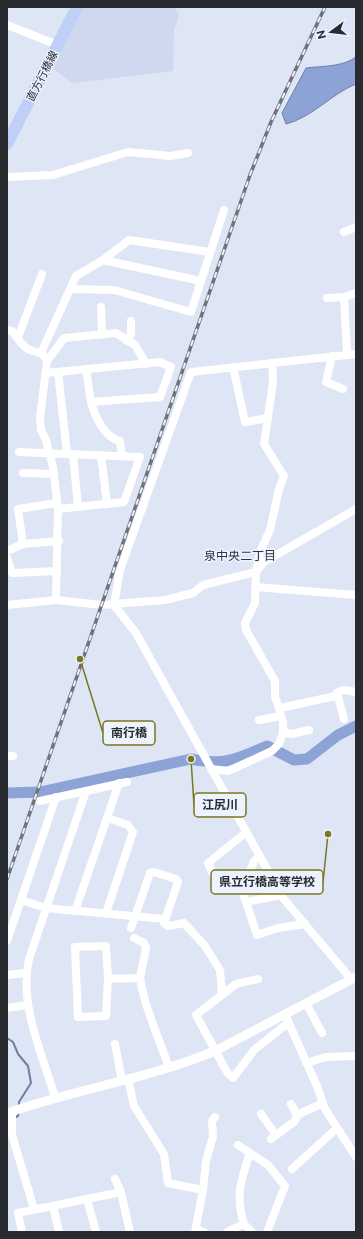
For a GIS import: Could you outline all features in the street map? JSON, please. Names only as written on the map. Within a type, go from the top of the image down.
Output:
[{"type":"main road","name":"直方行橋線","points":[[7,144],[77,7]]},
{"type":"street","points":[[7,25],[58,45]]},
{"type":"street","points":[[7,177],[53,175],[128,152],[170,156],[188,154]]},
{"type":"street","points":[[71,289],[114,290],[191,312],[224,210]]},
{"type":"street","points":[[344,232],[356,227]]},
{"type":"street","points":[[40,353],[76,276],[103,260],[129,240],[210,252]]},
{"type":"street","points":[[103,260],[201,281]]},
{"type":"street","points":[[18,337],[42,274]]},
{"type":"street","points":[[327,298],[344,297],[356,292]]},
{"type":"street","points":[[344,297],[347,354]]},
{"type":"street","points":[[101,307],[102,334]]},
{"type":"street","points":[[128,341],[131,334],[131,321]]},
{"type":"street","points":[[7,330],[12,331],[28,349],[46,356],[47,361],[40,418],[41,430],[54,474],[58,506],[59,540],[56,600]]},
{"type":"street","points":[[47,361],[64,338],[116,333],[135,345],[146,364]]},
{"type":"street","points":[[34,1209],[12,1135],[9,1112],[55,1097],[168,1068],[215,1051],[354,978],[304,924],[281,895],[245,833],[136,633],[114,605],[120,570],[191,372],[356,354]]},
{"type":"street","points":[[332,356],[326,382],[342,389]]},
{"type":"street","points":[[46,373],[160,362],[171,367],[160,397],[91,402]]},
{"type":"street","points":[[211,769],[228,771],[272,751],[279,744],[283,732],[280,708],[276,696],[275,681],[245,625],[246,618],[252,611],[255,603],[256,572],[260,552],[270,530],[279,489],[284,476],[264,444],[273,382],[272,363]]},
{"type":"street","points":[[233,367],[245,422],[268,418]]},
{"type":"street","points":[[86,369],[91,402],[95,416],[113,440],[120,441],[122,456]]},
{"type":"street","points":[[58,372],[78,507]]},
{"type":"street","points":[[19,452],[140,457],[124,502],[78,507],[58,506],[18,508],[23,544]]},
{"type":"street","points":[[101,455],[107,504]]},
{"type":"street","points":[[23,473],[54,474]]},
{"type":"street","points":[[7,605],[56,600],[114,605],[166,600],[193,593],[203,584],[256,572],[264,562],[356,508]]},
{"type":"street","points":[[7,551],[23,544],[59,540]]},
{"type":"street","points":[[7,558],[12,573],[58,571]]},
{"type":"street","points":[[256,587],[356,595]]},
{"type":"street","points":[[280,708],[336,696],[337,693],[344,690],[356,692]]},
{"type":"street","points":[[337,693],[344,718]]},
{"type":"street","points":[[259,720],[281,716]]},
{"type":"street","points":[[283,732],[291,734],[309,730]]},
{"type":"street","points":[[40,801],[123,783],[107,818],[75,911]]},
{"type":"street","points":[[55,1097],[27,1005],[26,973],[46,908],[86,791]]},
{"type":"street","points":[[7,941],[56,797]]},
{"type":"street","points":[[106,913],[133,832],[128,825],[107,818]]},
{"type":"street","points":[[213,874],[208,863],[245,833]]},
{"type":"street","points":[[259,856],[254,861],[242,890],[257,935],[278,928],[304,924]]},
{"type":"street","points":[[131,928],[150,873],[154,872],[176,879],[178,882],[164,923],[168,926],[184,923],[205,946],[220,970],[222,995]]},
{"type":"street","points":[[246,902],[281,895]]},
{"type":"street","points":[[21,900],[46,908],[165,919]]},
{"type":"street","points":[[134,938],[144,943],[146,948],[140,978],[143,997],[152,1024],[160,1040],[168,1068]]},
{"type":"street","points":[[106,946],[108,979],[106,1016],[78,1017],[75,948],[106,946]]},
{"type":"street","points":[[7,975],[26,973]]},
{"type":"street","points":[[108,979],[140,978]]},
{"type":"street","points":[[258,979],[236,984],[196,1015],[227,1072],[233,1078],[255,1049],[288,1024]]},
{"type":"street","points":[[306,1003],[322,1033]]},
{"type":"street","points":[[7,1008],[27,1005]]},
{"type":"street","points":[[284,1014],[318,1086],[323,1102],[337,1128],[356,1157]]},
{"type":"street","points":[[115,1044],[134,1106],[164,1154],[168,1183],[203,1190]]},
{"type":"street","points":[[306,1063],[326,1057],[356,1056]]},
{"type":"street","points":[[261,1114],[273,1137],[294,1121],[297,1115],[323,1102]]},
{"type":"street","points":[[291,1104],[297,1115]]},
{"type":"street","points":[[204,1232],[195,1230],[203,1190],[206,1161],[213,1136],[212,1121],[215,1117]]},
{"type":"street","points":[[292,1169],[337,1128]]},
{"type":"street","points":[[238,1145],[268,1165],[285,1186],[267,1232]]},
{"type":"street","points":[[250,1153],[239,1188],[241,1214],[244,1224],[252,1232]]},
{"type":"street","points":[[115,1179],[121,1192],[130,1232]]},
{"type":"street","points":[[22,1232],[18,1213],[121,1192]]},
{"type":"street","points":[[87,1199],[96,1232]]},
{"type":"street","points":[[53,1206],[59,1232]]},
{"type":"street","points":[[227,1232],[244,1224]]},
{"type":"shaded area","points":[[83,7],[175,7],[179,16],[174,30],[173,71],[72,83],[53,68]]},
{"type":"water","points":[[356,57],[356,84],[338,93],[305,116],[286,124],[282,113],[306,68],[345,63]]},
{"type":"waterway","points":[[7,793],[40,792],[191,759],[213,762],[230,760],[239,758],[267,746],[294,760],[307,759],[338,735],[356,726]]},
{"type":"waterway","points":[[7,1038],[13,1042],[18,1054],[28,1066],[31,1083],[19,1102],[19,1107]]},
{"type":"waterway","points":[[14,1118],[18,1116],[19,1111]]},
{"type":"railway","points":[[7,879],[250,175],[271,122],[325,7]]},
{"type":"place","name":"南行橋","points":[[80,659]]},
{"type":"place","name":"江尻川","points":[[191,759]]},
{"type":"place","name":"県立行橋高等学校","points":[[328,834]]},
{"type":"district","name":"泉中央二丁目","points":[[240,556]]}]
